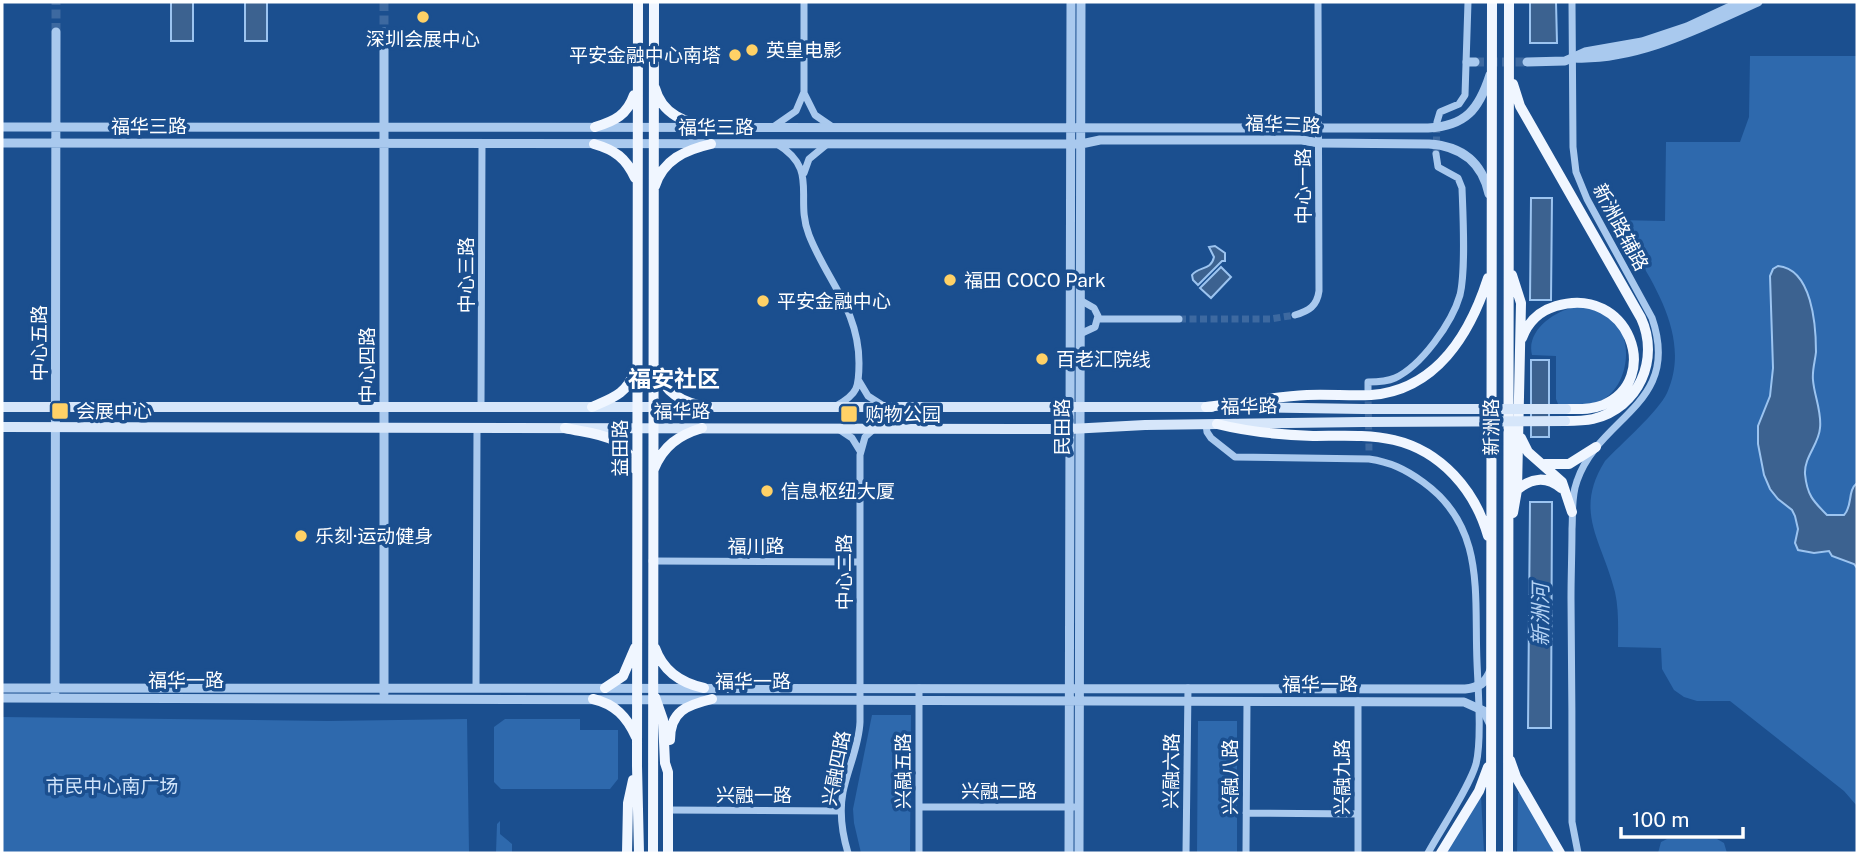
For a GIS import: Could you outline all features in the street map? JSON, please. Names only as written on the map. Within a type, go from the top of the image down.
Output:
[{"type":"main road","name":"益田路","points":[[638,2],[639,853]]},
{"type":"main road","name":"益田路","points":[[653,2],[653,853]]},
{"type":"main road","name":"新洲路","points":[[1491,853],[1492,2]]},
{"type":"main road","name":"新洲路","points":[[1508,853],[1509,2]]},
{"type":"main road","points":[[1509,66],[1520,106],[1641,318],[1648,336],[1646,369],[1638,387],[1629,398],[1598,418],[1565,415]]},
{"type":"main road","points":[[595,127],[624,114],[631,105],[638,78]]},
{"type":"main road","points":[[653,80],[664,107],[674,116],[711,127]]},
{"type":"main road","points":[[594,144],[620,155],[638,182]]},
{"type":"main road","points":[[653,192],[657,177],[670,161],[693,148],[711,144]]},
{"type":"main road","points":[[1508,265],[1521,303],[1517,490],[1508,540]]},
{"type":"main road","points":[[1206,407],[1308,395],[1373,395],[1397,390],[1418,381],[1453,351],[1468,328],[1480,303],[1492,266]]},
{"type":"main road","points":[[1520,348],[1532,320],[1541,312],[1562,304],[1580,302],[1596,305],[1612,314],[1624,326],[1633,350],[1632,368],[1624,387],[1614,399],[1602,405],[1565,415]]},
{"type":"main road","points":[[592,407],[624,390],[630,382],[638,359]]},
{"type":"main road","points":[[653,359],[658,376],[669,391],[686,402],[708,407]]},
{"type":"main road","name":"福华路","points":[[2,407],[1206,407],[1565,415]]},
{"type":"main road","name":"福华路","points":[[2,427],[1075,428],[1565,415]]},
{"type":"main road","points":[[1211,424],[1256,433],[1379,438],[1413,447],[1431,457],[1461,482],[1474,499],[1483,519],[1492,555]]},
{"type":"main road","points":[[565,428],[616,440],[630,455],[637,477]]},
{"type":"main road","points":[[652,475],[658,460],[670,444],[689,432],[702,428]]},
{"type":"main road","points":[[1519,432],[1528,452],[1558,477],[1572,512]]},
{"type":"main road","points":[[1542,464],[1569,464],[1596,447]]},
{"type":"main road","points":[[1517,490],[1529,481],[1542,479],[1554,482],[1566,493]]},
{"type":"main road","points":[[652,641],[665,668],[677,679],[704,688]]},
{"type":"main road","points":[[605,688],[623,676],[637,642]]},
{"type":"main road","points":[[654,695],[663,720],[668,853]]},
{"type":"main road","points":[[593,699],[610,704],[619,711],[629,723],[637,741]]},
{"type":"main road","points":[[652,802],[664,763],[670,754],[670,728],[677,715],[696,702],[712,699]]},
{"type":"main road","points":[[1441,853],[1485,778],[1491,751]]},
{"type":"main road","points":[[1508,751],[1516,777],[1560,853]]},
{"type":"main road","points":[[626,853],[628,803],[637,766]]},
{"type":"street","points":[[773,127],[796,111],[804,92],[804,2]]},
{"type":"street","name":"民田路","points":[[1071,2],[1076,127]]},
{"type":"street","name":"民田路","points":[[1079,853],[1074,807],[1075,144],[1081,2]]},
{"type":"street","name":"中心一路","points":[[1295,316],[1311,309],[1318,298],[1318,2]]},
{"type":"street","points":[[1432,125],[1443,110],[1456,106],[1464,98],[1471,62],[1468,2]]},
{"type":"street","name":"新洲路辅路","points":[[1572,2],[1573,147],[1576,172],[1587,199],[1648,310],[1657,336],[1658,358],[1653,380],[1644,398],[1596,447],[1578,478],[1572,512],[1573,822],[1578,853]]},
{"type":"street","points":[[1527,62],[1559,62],[1585,52],[1665,35],[1741,2]]},
{"type":"street","points":[[1572,58],[1604,56],[1667,42],[1758,2]]},
{"type":"street","name":"中心五路","points":[[55,693],[56,32]]},
{"type":"street","name":"中心四路","points":[[384,32],[384,693]]},
{"type":"street","name":"福华三路","points":[[2,127],[1319,128],[1432,125],[1454,124],[1471,113],[1482,97],[1492,70]]},
{"type":"street","points":[[804,92],[815,115],[824,123],[836,127]]},
{"type":"street","name":"福华三路","points":[[2,143],[1075,144],[1100,139],[1429,144],[1445,145],[1466,154],[1482,175],[1492,206]]},
{"type":"street","name":"中心三路","points":[[481,407],[482,144]]},
{"type":"street","points":[[776,144],[797,159],[803,177]]},
{"type":"street","points":[[826,144],[809,159],[803,177],[803,208],[808,233],[856,329],[859,349],[859,381],[853,396],[835,406]]},
{"type":"street","name":"民田路","points":[[1075,144],[1080,300],[1075,407]]},
{"type":"street","points":[[1368,390],[1368,382],[1396,378],[1422,356],[1450,320],[1460,294],[1462,188],[1458,178],[1438,167],[1436,154]]},
{"type":"street","points":[[1080,300],[1094,308],[1098,319],[1095,327],[1080,334]]},
{"type":"street","points":[[1098,319],[1180,319]]},
{"type":"street","points":[[859,381],[871,398],[887,407]]},
{"type":"street","points":[[1211,424],[1207,432],[1211,439],[1233,457],[1369,455],[1401,468],[1427,485],[1449,506],[1463,528],[1473,561],[1478,687],[1476,765],[1427,853]]},
{"type":"street","points":[[476,688],[477,428]]},
{"type":"street","points":[[832,428],[852,438],[859,448],[860,456]]},
{"type":"street","name":"中心二路","points":[[859,688],[860,456],[865,437],[874,428]]},
{"type":"street","name":"福川路","points":[[653,561],[859,562]]},
{"type":"street","points":[[1478,687],[1491,669]]},
{"type":"street","name":"福华一路","points":[[654,695],[704,688],[1478,687]]},
{"type":"street","name":"福华一路","points":[[2,688],[55,693],[384,693],[593,699],[637,693]]},
{"type":"street","name":"福华一路","points":[[384,693],[476,688],[605,688],[712,699],[1358,701],[1465,702],[1478,706]]},
{"type":"street","name":"兴融四路","points":[[848,853],[841,811],[845,786],[860,734],[859,688]]},
{"type":"street","name":"兴融五路","points":[[919,688],[919,853]]},
{"type":"street","name":"兴融六路","points":[[1186,853],[1188,688]]},
{"type":"street","name":"福华一路","points":[[2,698],[55,693]]},
{"type":"street","name":"兴融八路","points":[[1246,853],[1247,701]]},
{"type":"street","name":"兴融九路","points":[[1358,701],[1358,853]]},
{"type":"street","points":[[1478,706],[1484,711],[1491,726]]},
{"type":"street","name":"兴融二路","points":[[919,807],[1074,807]]},
{"type":"street","name":"民田路","points":[[1069,853],[1074,807]]},
{"type":"street","name":"兴融一路","points":[[667,810],[841,811]]},
{"type":"street","points":[[1246,813],[1358,814]]},
{"type":"green space","points":[[1750,56],[1857,56],[1857,806],[1844,791],[1730,701],[1697,701],[1674,690],[1662,669],[1661,648],[1618,647],[1615,592],[1593,526],[1591,496],[1605,461],[1662,401],[1674,371],[1675,348],[1663,304],[1617,223],[1618,220],[1665,221],[1666,142],[1740,142],[1749,117]]},
{"type":"green space","points":[[1574,307],[1602,313],[1619,326],[1624,337],[1626,361],[1618,384],[1602,400],[1586,404],[1558,404],[1556,356],[1532,355],[1531,346],[1543,324],[1558,313]]},
{"type":"green space","points":[[872,715],[911,715],[910,853],[861,853],[853,809]]},
{"type":"green space","name":"市民中心南广场","points":[[2,717],[328,721],[467,719],[469,853],[2,853]]},
{"type":"green space","points":[[505,719],[580,719],[580,730],[618,730],[618,779],[610,789],[501,789],[494,782],[494,727]]},
{"type":"green space","points":[[1198,721],[1237,721],[1237,853],[1197,853]]},
{"type":"green space","points":[[1518,793],[1521,793],[1556,853],[1517,853]]},
{"type":"green space","points":[[1481,796],[1484,853],[1443,853]]},
{"type":"green space","points":[[500,821],[500,834],[512,844],[512,853],[496,853],[497,824]]},
{"type":"green space","points":[[1667,839],[1717,839],[1724,843],[1727,853],[1658,853],[1661,842]]},
{"type":"water","points":[[171,2],[193,2],[193,41],[171,41]]},
{"type":"water","points":[[245,2],[267,2],[267,41],[245,41]]},
{"type":"water","points":[[1530,2],[1556,2],[1557,43],[1530,43]]},
{"type":"water","points":[[1531,198],[1552,198],[1551,300],[1530,300]]},
{"type":"water","points":[[1215,246],[1225,253],[1225,261],[1198,285],[1192,275],[1210,264],[1214,257],[1209,247]]},
{"type":"water","points":[[1778,266],[1789,269],[1805,287],[1815,328],[1813,380],[1820,422],[1819,434],[1805,468],[1807,487],[1814,501],[1827,515],[1844,515],[1857,483],[1857,568],[1854,564],[1832,556],[1829,551],[1814,553],[1798,550],[1795,543],[1798,529],[1795,516],[1770,489],[1764,475],[1758,444],[1758,426],[1770,396],[1773,368],[1770,276]]},
{"type":"water","points":[[1221,267],[1231,277],[1211,298],[1200,288]]},
{"type":"water","points":[[1531,360],[1549,360],[1549,437],[1531,437]]},
{"type":"water","name":"新洲河","points":[[1530,502],[1552,502],[1551,728],[1528,728]]},
{"type":"tunnel","points":[[56,2],[56,32]]},
{"type":"tunnel","points":[[384,2],[384,32]]},
{"type":"tunnel","points":[[1475,62],[1527,62]]},
{"type":"tunnel","points":[[1436,154],[1437,122]]},
{"type":"tunnel","points":[[1179,319],[1270,319],[1295,315]]},
{"type":"tunnel","points":[[1368,391],[1369,451]]},
{"type":"place","name":"深圳会展中心","points":[[423,17]]},
{"type":"place","name":"英皇电影","points":[[752,50]]},
{"type":"place","name":"平安金融中心南塔","points":[[735,55]]},
{"type":"place","name":"福田 COCO Park","points":[[950,280]]},
{"type":"place","name":"平安金融中心","points":[[763,301]]},
{"type":"place","name":"百老汇院线","points":[[1042,359]]},
{"type":"place","name":"会展中心","points":[[60,411]]},
{"type":"place","name":"购物公园","points":[[849,414]]},
{"type":"place","name":"信息枢纽大厦","points":[[767,491]]},
{"type":"place","name":"乐刻·运动健身","points":[[301,536]]},
{"type":"district","name":"福安社区","points":[[674,379]]}]
